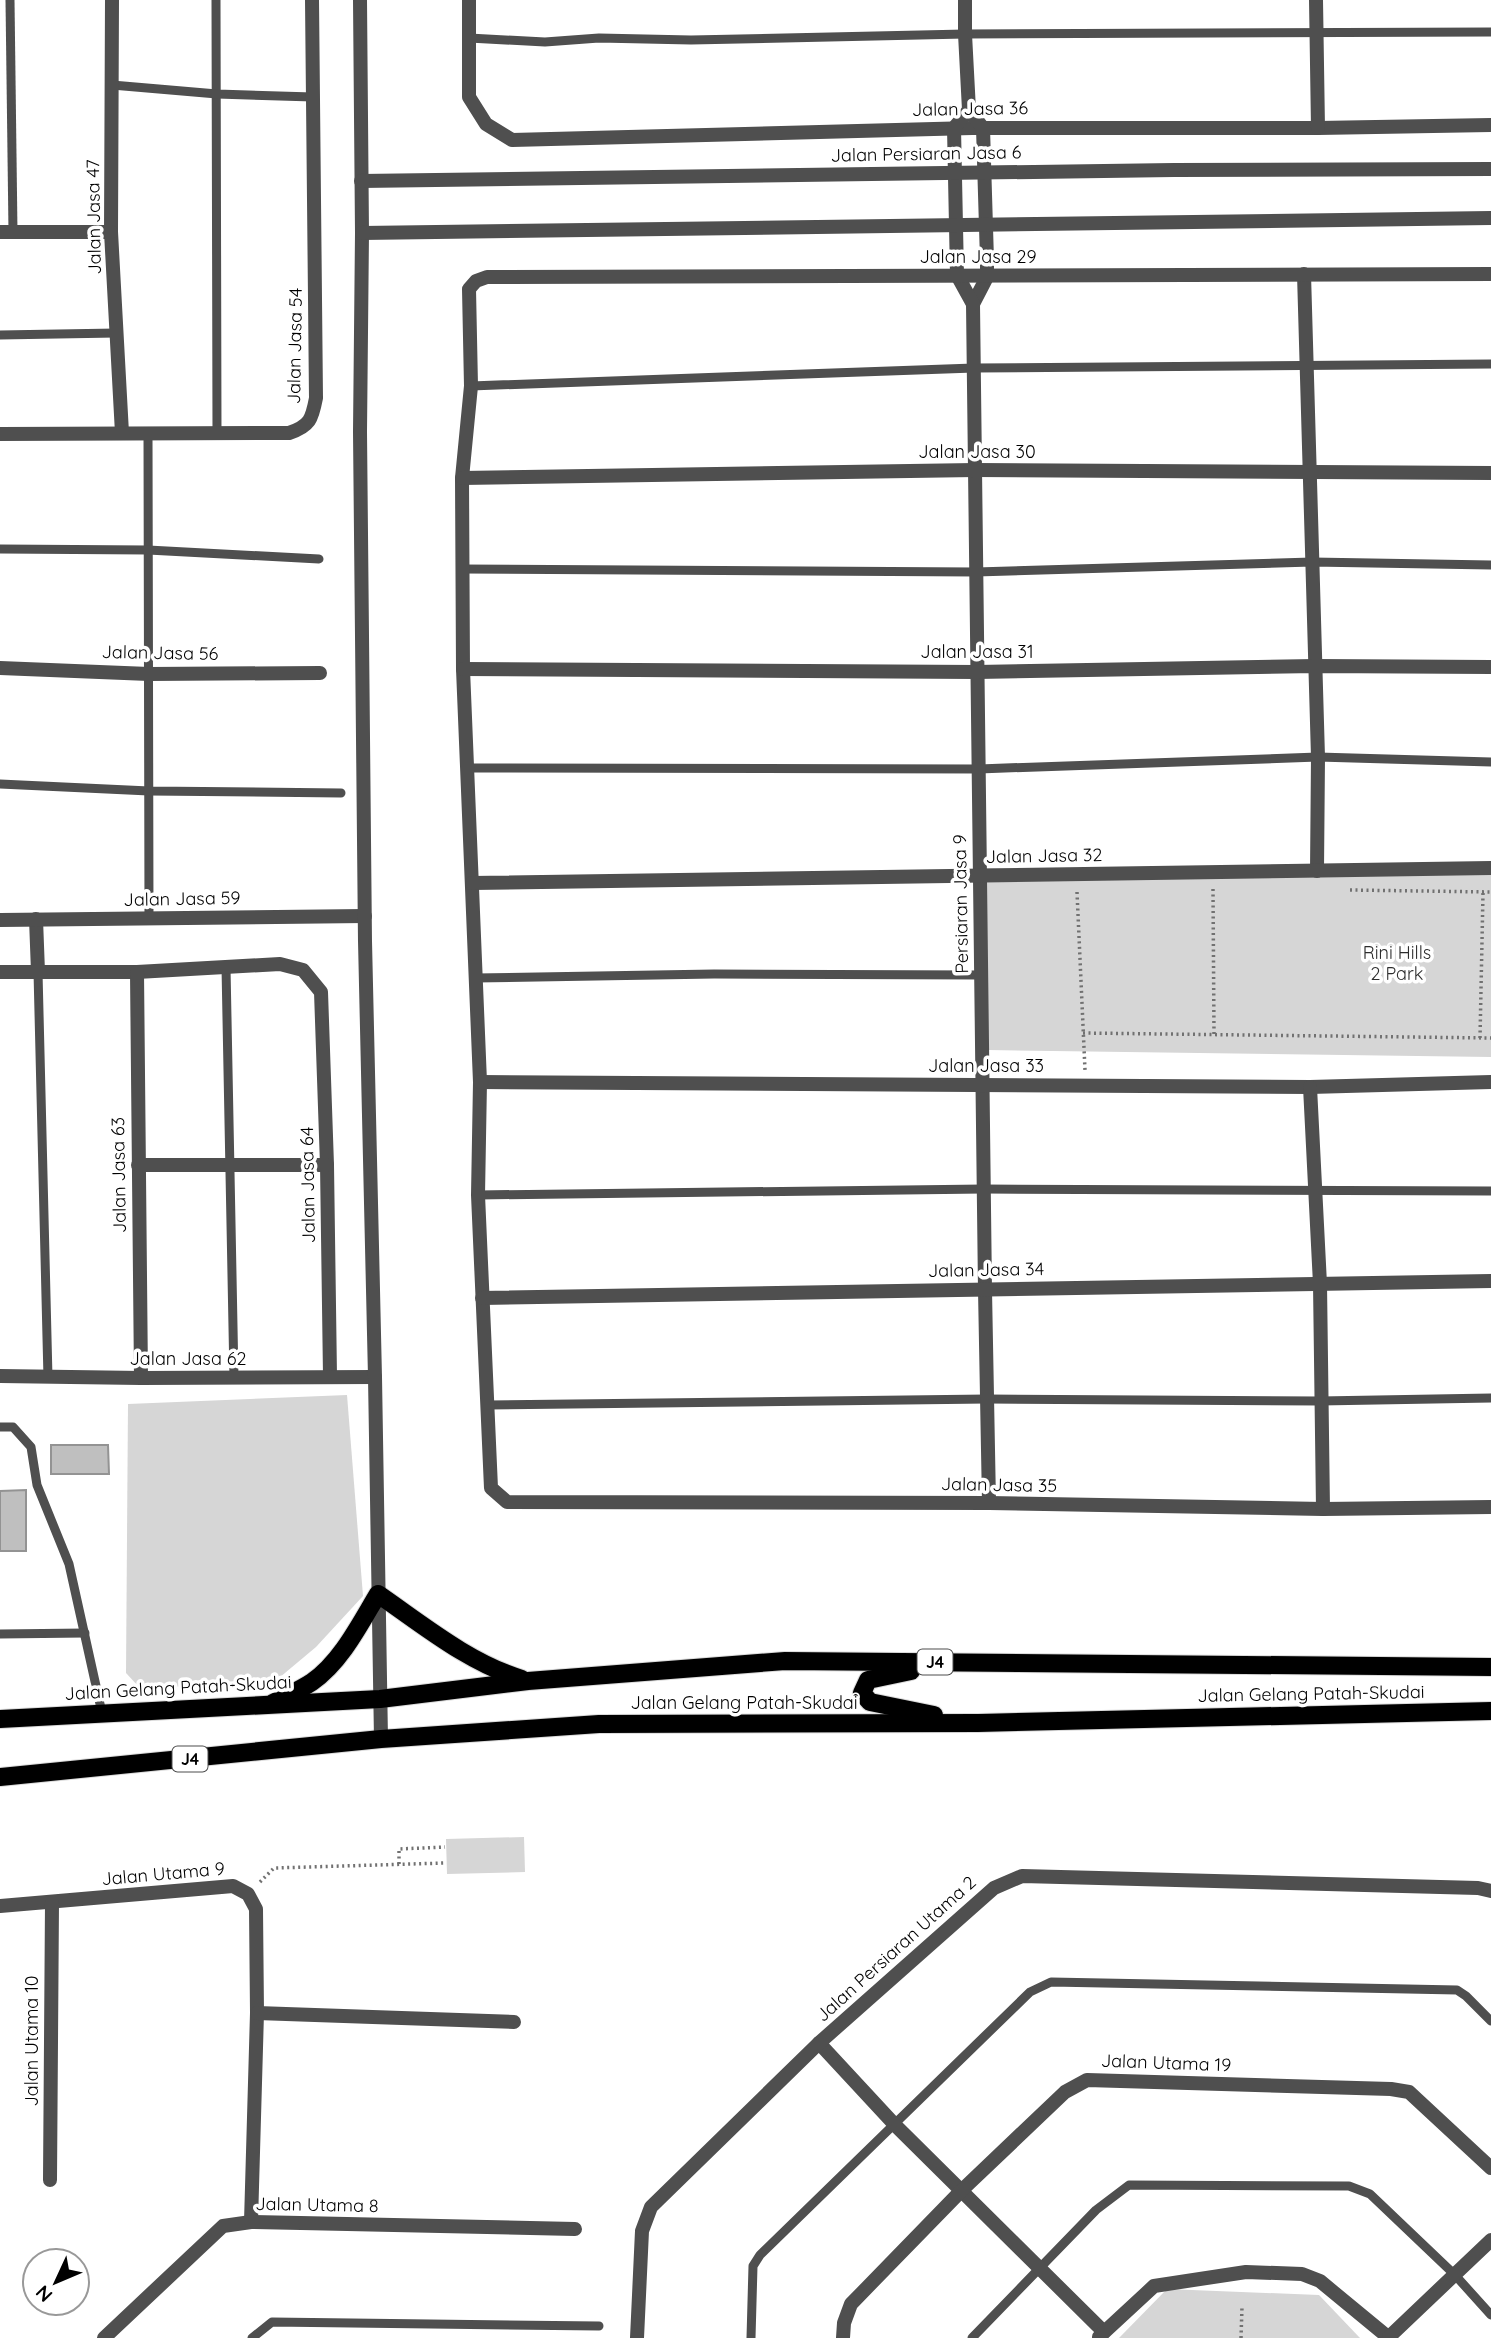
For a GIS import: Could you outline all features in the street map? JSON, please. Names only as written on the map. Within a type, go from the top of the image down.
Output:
[{"type":"main road","points":[[268,1706],[313,1681],[325,1669],[345,1646],[378,1594],[466,1653],[503,1673],[528,1681]]},
{"type":"main road","name":"Jalan Gelang Patah-Skudai","points":[[0,1719],[380,1699],[528,1681],[785,1661],[1491,1667]]},
{"type":"main road","points":[[972,1663],[889,1674],[867,1680],[862,1693],[870,1702],[978,1723]]},
{"type":"main road","name":"Jalan Gelang Patah-Skudai","points":[[0,1777],[381,1740],[599,1724],[978,1723],[1491,1711]]},
{"type":"street","name":"Jalan Jasa 47","points":[[112,0],[111,232],[122,433]]},
{"type":"street","name":"Jalan Jasa 54","points":[[0,434],[289,433],[300,429],[313,416],[316,398],[312,0]]},
{"type":"street","points":[[360,0],[360,432],[365,916],[381,1740]]},
{"type":"street","points":[[469,0],[469,38]]},
{"type":"street","points":[[965,0],[969,110],[983,128]]},
{"type":"street","points":[[1316,0],[1318,128]]},
{"type":"street","name":"Jalan Jasa 36","points":[[469,38],[469,97],[486,124],[512,140],[954,128],[1491,125]]},
{"type":"street","points":[[969,110],[954,128],[957,275],[974,304]]},
{"type":"street","name":"Persiaran Jasa 9","points":[[983,128],[987,277],[974,304],[974,368],[989,1503]]},
{"type":"street","name":"Jalan Persiaran Jasa 6","points":[[361,181],[1491,169]]},
{"type":"street","points":[[362,233],[1491,218]]},
{"type":"street","points":[[6,232],[111,232]]},
{"type":"street","points":[[1304,274],[1318,757],[1317,871]]},
{"type":"street","name":"Jalan Jasa 29","points":[[471,386],[469,289],[476,281],[487,277],[1491,274]]},
{"type":"street","points":[[471,386],[463,478],[463,669],[480,1082],[478,1195],[488,1405]]},
{"type":"street","name":"Jalan Jasa 30","points":[[463,478],[975,470],[1491,473]]},
{"type":"street","name":"Jalan Jasa 31","points":[[463,669],[977,672],[1315,666],[1491,667]]},
{"type":"street","name":"Jalan Jasa 56","points":[[0,668],[149,674],[320,673]]},
{"type":"street","name":"Jalan Jasa 32","points":[[472,883],[1491,869]]},
{"type":"street","name":"Jalan Jasa 59","points":[[0,920],[365,916]]},
{"type":"street","points":[[36,919],[38,972]]},
{"type":"street","name":"Jalan Jasa 64","points":[[226,967],[280,964],[303,970],[321,992],[330,1377]]},
{"type":"street","points":[[0,972],[137,972],[226,967]]},
{"type":"street","name":"Jalan Jasa 63","points":[[137,972],[141,1378]]},
{"type":"street","name":"Jalan Jasa 33","points":[[480,1082],[1310,1087],[1491,1082]]},
{"type":"street","points":[[1310,1087],[1320,1284],[1324,1510]]},
{"type":"street","points":[[138,1165],[327,1165]]},
{"type":"street","name":"Jalan Jasa 34","points":[[482,1298],[1491,1281]]},
{"type":"street","name":"Jalan Jasa 62","points":[[0,1376],[375,1377]]},
{"type":"street","name":"Jalan Jasa 35","points":[[488,1405],[491,1488],[507,1502],[989,1503],[1324,1510],[1491,1507]]},
{"type":"street","name":"Jalan Persiaran Utama 2","points":[[637,2338],[642,2231],[651,2207],[819,2043],[994,1888],[1022,1876],[1478,1888],[1491,1891]]},
{"type":"street","name":"Jalan Utama 9","points":[[0,1906],[233,1886],[248,1894]]},
{"type":"street","points":[[248,1894],[256,1909],[257,2013],[251,2222]]},
{"type":"street","name":"Jalan Utama 10","points":[[50,2180],[52,1903]]},
{"type":"street","points":[[257,2013],[514,2022]]},
{"type":"street","points":[[819,2043],[895,2126],[1040,2268],[1101,2335],[1154,2286],[1246,2272],[1302,2274],[1320,2281],[1389,2338],[1491,2240]]},
{"type":"street","name":"Jalan Utama 19","points":[[843,2338],[844,2323],[851,2304],[961,2191],[1065,2092],[1087,2080],[1391,2089],[1409,2092],[1491,2168]]},
{"type":"street","name":"Jalan Utama 8","points":[[104,2338],[222,2226],[251,2222],[575,2229]]},
{"type":"lane","points":[[6,232],[10,0]]},
{"type":"lane","points":[[216,0],[216,433]]},
{"type":"lane","points":[[469,38],[545,42],[598,38],[691,40],[965,34],[1491,33]]},
{"type":"lane","points":[[112,85],[217,94],[313,97]]},
{"type":"lane","points":[[0,335],[116,333]]},
{"type":"lane","points":[[471,386],[974,368],[1491,364]]},
{"type":"lane","points":[[148,433],[149,918]]},
{"type":"lane","points":[[0,549],[148,550],[318,559]]},
{"type":"lane","points":[[463,569],[976,572],[1312,562],[1491,565]]},
{"type":"lane","points":[[466,768],[979,769],[1318,757],[1491,762]]},
{"type":"lane","points":[[0,784],[149,792],[341,793]]},
{"type":"lane","points":[[226,967],[234,1378]]},
{"type":"lane","points":[[38,972],[48,1378]]},
{"type":"lane","points":[[475,978],[714,974],[981,975]]},
{"type":"lane","points":[[478,1195],[984,1189],[1491,1191]]},
{"type":"lane","points":[[488,1405],[987,1399],[1320,1401],[1491,1398]]},
{"type":"lane","points":[[0,1427],[13,1427],[31,1447],[37,1485],[69,1564],[102,1713]]},
{"type":"lane","points":[[0,1634],[85,1633]]},
{"type":"lane","points":[[751,2338],[753,2266],[760,2255],[1030,1992],[1051,1982],[1457,1990],[1491,2021]]},
{"type":"lane","points":[[972,2338],[1096,2210],[1129,2185],[1349,2186],[1370,2194],[1455,2275],[1491,2315]]},
{"type":"lane","points":[[252,2338],[272,2322],[599,2326]]},
{"type":"path","points":[[1077,885],[1086,1086]]},
{"type":"path","points":[[1213,887],[1214,1034]]},
{"type":"path","points":[[1348,890],[1491,892]]},
{"type":"path","points":[[1480,1038],[1483,892]]},
{"type":"path","points":[[1083,1033],[1491,1038]]},
{"type":"path","points":[[400,1864],[399,1849],[446,1847]]},
{"type":"path","points":[[248,1894],[274,1868],[444,1863]]},
{"type":"path","points":[[1241,2338],[1242,2307]]},
{"type":"green space","name":"Rini Hills 2 Park","points":[[985,868],[1491,872],[1491,1057],[988,1050]]},
{"type":"green space","points":[[347,1395],[363,1596],[316,1647],[267,1688],[138,1686],[126,1673],[128,1404]]},
{"type":"green space","points":[[524,1837],[525,1872],[447,1874],[446,1839]]},
{"type":"green space","points":[[1167,2289],[1319,2295],[1360,2338],[1119,2338]]},
{"type":"building","points":[[51,1445],[108,1445],[109,1474],[51,1474]]},
{"type":"building","points":[[26,1490],[26,1551],[0,1551],[0,1491]]}]
